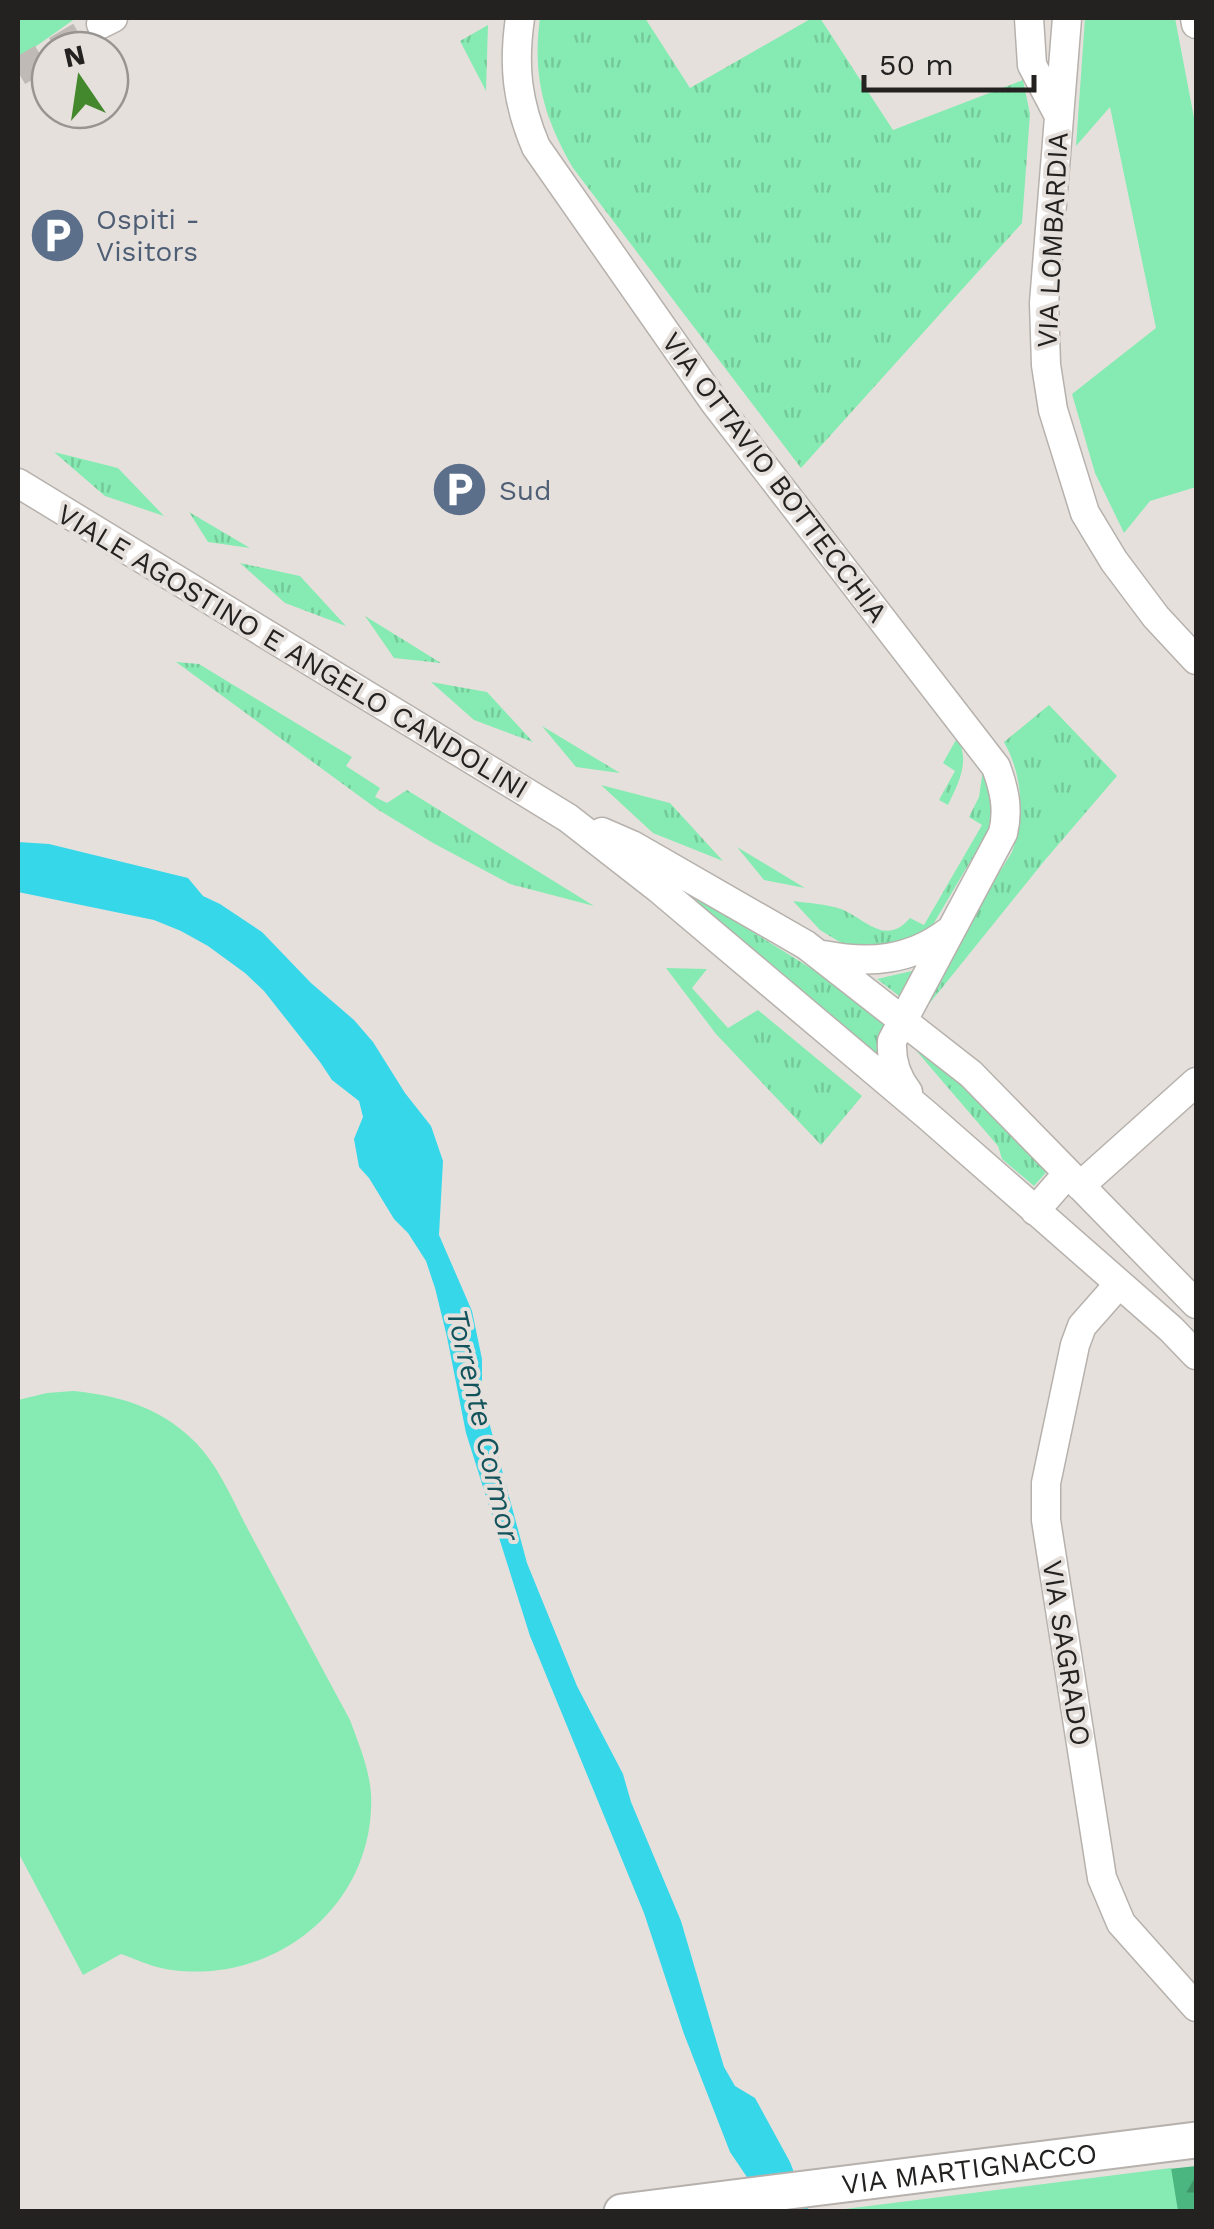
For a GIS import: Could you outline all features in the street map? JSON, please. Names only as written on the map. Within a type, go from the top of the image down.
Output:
[{"type":"main road","name":"VIA MARTIGNACCO","points":[[637,2210],[1196,2140]]},
{"type":"street","name":"VIA OTTAVIO BOTTECCHIA","points":[[520,18],[518,82],[536,148],[715,404],[996,767],[1006,801],[1004,833],[892,1042],[894,1064],[904,1086],[928,1116]]},
{"type":"street","points":[[1030,18],[1032,65],[1058,114]]},
{"type":"street","name":"VIA LOMBARDIA","points":[[1068,18],[1044,320],[1053,410],[1086,513],[1124,574],[1196,660]]},
{"type":"street","name":"VIALE AGOSTINO E ANGELO CANDOLINI","points":[[18,484],[568,818],[928,1116],[1196,1355]]},
{"type":"street","name":"VIALE AGOSTINO E ANGELO CANDOLINI","points":[[568,818],[632,845],[819,954],[971,1074],[1196,1304]]},
{"type":"street","points":[[819,954],[852,961],[897,957],[933,943],[953,928]]},
{"type":"street","points":[[1046,1220],[1079,1184],[1196,1082]]},
{"type":"street","name":"VIA SAGRADO","points":[[1119,1284],[1082,1326],[1074,1345],[1046,1483],[1046,1520],[1102,1878],[1121,1923],[1196,2007]]},
{"type":"green space","points":[[18,18],[76,18],[59,30],[30,30],[30,51],[18,59]]},
{"type":"green space","points":[[540,18],[645,18],[690,88],[812,18],[820,18],[893,130],[1023,80],[1030,114],[1022,223],[801,468],[573,168],[554,132],[539,78]]},
{"type":"green space","points":[[1085,18],[1175,18],[1196,128],[1196,487],[1150,501],[1124,533],[1095,473],[1072,394],[1156,328],[1110,107],[1076,146]]},
{"type":"green space","points":[[488,25],[486,91],[460,41]]},
{"type":"green space","points":[[54,452],[118,468],[164,516],[105,496]]},
{"type":"green space","points":[[189,512],[250,548],[208,542]]},
{"type":"green space","points":[[240,563],[300,576],[346,626],[285,603]]},
{"type":"green space","points":[[365,616],[441,663],[394,658]]},
{"type":"green space","points":[[176,662],[199,664],[352,757],[346,766],[380,788],[375,797],[387,803],[407,790],[594,906],[510,884],[433,843],[377,809]]},
{"type":"green space","points":[[431,682],[487,692],[533,742],[474,720]]},
{"type":"green space","points":[[1049,705],[1117,776],[929,1004],[922,998],[1012,852],[1020,796],[1015,768],[1004,742]]},
{"type":"green space","points":[[542,726],[620,773],[576,767]]},
{"type":"green space","points":[[957,738],[963,764],[948,805],[939,800],[955,771],[943,763]]},
{"type":"green space","points":[[983,770],[991,799],[990,828],[931,928],[910,939],[879,946],[843,944],[820,930],[793,901],[841,909],[884,931],[901,926],[910,918],[924,925],[982,825],[969,817],[979,797]]},
{"type":"green space","points":[[601,785],[670,803],[723,861],[653,833]]},
{"type":"green space","points":[[737,847],[805,888],[764,880]]},
{"type":"green space","points":[[647,866],[828,979],[890,1024],[878,1041],[878,1057]]},
{"type":"green space","points":[[666,968],[707,969],[692,988],[728,1028],[758,1010],[862,1096],[821,1145],[716,1034]]},
{"type":"green space","points":[[916,970],[903,999],[877,979]]},
{"type":"green space","points":[[904,1029],[1049,1169],[1034,1186],[1002,1159],[998,1146],[901,1033]]},
{"type":"green space","points":[[73,1391],[106,1396],[151,1411],[179,1428],[202,1449],[350,1720],[363,1756],[371,1794],[368,1833],[357,1869],[338,1901],[313,1928],[283,1949],[249,1964],[211,1971],[172,1970],[121,1954],[83,1975],[18,1852],[18,1400]]},
{"type":"green space","points":[[1196,2166],[1196,2211],[1176,2211],[1169,2169]]},
{"type":"green space","points":[[1171,2168],[1178,2211],[829,2211]]},
{"type":"water","name":"Torrente Cormor","points":[[18,842],[49,844],[188,878],[203,896],[262,932],[354,1020],[431,1126],[443,1161],[439,1235],[472,1311],[489,1422],[527,1563],[577,1686],[623,1774],[681,1921],[724,2067],[735,2086],[755,2098],[790,2162],[809,2211],[770,2211],[730,2152],[684,2034],[644,1913],[530,1636],[466,1433],[447,1337],[426,1261],[359,1167],[354,1139],[363,1117],[359,1101],[332,1080],[264,991],[208,946],[154,920],[18,892]]},
{"type":"tunnel","points":[[91,30],[101,24]]},
{"type":"tunnel","points":[[18,72],[30,65]]},
{"type":"place","name":"Ospiti - Visitors","points":[[57,235]]},
{"type":"place","name":"Sud","points":[[460,490]]}]
